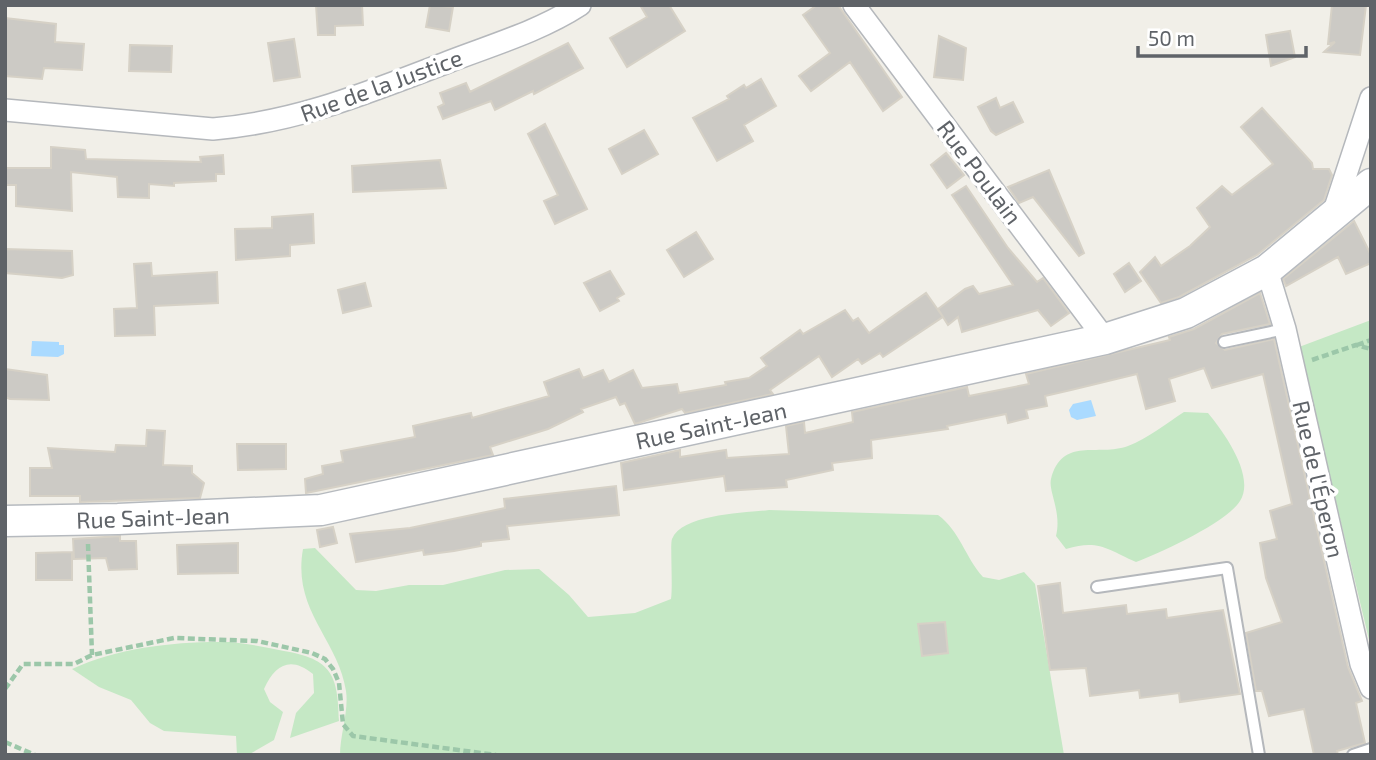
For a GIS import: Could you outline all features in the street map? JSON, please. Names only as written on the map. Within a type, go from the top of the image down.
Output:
[{"type":"street","name":"Rue de la Justice","points":[[5,110],[213,130],[244,127],[315,113],[520,35],[580,5]]},
{"type":"street","name":"Rue Poulain","points":[[854,5],[1105,339]]},
{"type":"street","points":[[1334,211],[1371,98]]},
{"type":"street","name":"Rue Saint-Jean","points":[[5,521],[321,510],[1105,339],[1186,313],[1268,270],[1334,211],[1371,184]]},
{"type":"street","name":"Rue de l'Éperon","points":[[1268,270],[1285,329],[1361,664],[1371,688]]},
{"type":"lane","points":[[1224,342],[1285,329]]},
{"type":"lane","points":[[1097,587],[1227,568],[1259,755]]},
{"type":"lane","points":[[1353,755],[1371,749]]},
{"type":"path","points":[[1296,376],[1303,363],[1371,340]]},
{"type":"path","points":[[1356,345],[1371,349]]},
{"type":"path","points":[[87,520],[92,655]]},
{"type":"path","points":[[5,689],[23,664],[74,664],[92,655],[174,638],[257,641],[312,653],[325,659],[339,683],[343,724],[353,736],[496,755]]},
{"type":"path","points":[[5,742],[34,755]]},
{"type":"green space","points":[[1371,320],[1371,648],[1299,347]]},
{"type":"green space","points":[[1184,412],[1208,413],[1236,454],[1244,479],[1244,491],[1233,510],[1177,544],[1136,562],[1095,545],[1066,549],[1056,536],[1057,519],[1051,484],[1056,466],[1063,457],[1082,450],[1128,446]]},
{"type":"green space","points":[[769,510],[938,515],[952,529],[983,577],[999,580],[1024,572],[1035,584],[1064,755],[340,755],[346,691],[334,656],[317,624],[304,590],[301,571],[303,549],[315,548],[356,590],[376,591],[409,585],[443,585],[505,570],[539,569],[569,595],[588,617],[635,613],[671,599],[672,539],[688,524],[715,516]]},
{"type":"green space","points":[[230,642],[300,654],[322,665],[334,681],[339,721],[290,738],[296,713],[314,693],[313,674],[298,665],[284,665],[268,680],[264,689],[270,702],[283,712],[274,740],[248,755],[237,755],[236,736],[164,731],[150,723],[131,700],[99,687],[72,669],[109,655],[149,647]]},
{"type":"water","points":[[32,341],[59,342],[59,345],[64,345],[64,354],[58,357],[31,356]]},
{"type":"water","points":[[1091,400],[1096,416],[1077,420],[1071,417],[1069,410],[1073,404]]},
{"type":"building","points":[[316,5],[362,5],[363,25],[335,26],[335,35],[318,35]]},
{"type":"building","points":[[430,5],[453,7],[449,31],[426,27]]},
{"type":"building","points":[[640,5],[669,5],[685,31],[627,67],[610,38],[647,17]]},
{"type":"building","points":[[817,5],[838,5],[902,97],[883,111],[850,62],[811,91],[799,76],[830,53],[803,15]]},
{"type":"building","points":[[1332,5],[1366,5],[1360,55],[1324,52],[1335,42],[1328,44]]},
{"type":"building","points":[[5,18],[56,24],[55,42],[84,44],[82,70],[44,68],[42,79],[5,76]]},
{"type":"building","points":[[1290,31],[1295,57],[1271,66],[1266,35]]},
{"type":"building","points":[[939,36],[966,48],[963,80],[934,77]]},
{"type":"building","points":[[294,39],[300,77],[274,81],[268,43]]},
{"type":"building","points":[[568,43],[583,68],[534,94],[533,91],[495,110],[491,101],[443,119],[438,107],[444,104],[440,93],[466,83],[470,92]]},
{"type":"building","points":[[130,45],[172,46],[171,72],[129,71]]},
{"type":"building","points":[[761,79],[776,106],[744,125],[753,141],[717,161],[693,118],[729,99],[727,96],[744,85],[746,88]]},
{"type":"building","points":[[996,98],[1000,108],[1013,102],[1023,122],[996,135],[978,107]]},
{"type":"building","points":[[1262,108],[1312,163],[1313,169],[1329,169],[1332,175],[1324,200],[1257,255],[1179,297],[1161,303],[1140,272],[1155,257],[1161,266],[1190,246],[1210,227],[1197,208],[1222,186],[1232,195],[1273,164],[1241,127]]},
{"type":"building","points":[[545,124],[587,209],[555,224],[544,201],[558,195],[528,134]]},
{"type":"building","points":[[644,130],[658,154],[622,174],[609,149]]},
{"type":"building","points":[[51,147],[85,150],[86,159],[201,162],[200,157],[223,155],[224,174],[216,174],[216,181],[174,183],[174,186],[149,184],[149,198],[118,197],[117,177],[71,172],[72,211],[16,206],[16,185],[5,185],[5,168],[51,168]]},
{"type":"building","points":[[946,153],[964,175],[947,188],[931,165]]},
{"type":"building","points":[[440,160],[446,188],[353,192],[352,166]]},
{"type":"building","points":[[1049,170],[1084,253],[1079,256],[1033,197],[1019,203],[1008,187]]},
{"type":"building","points":[[966,186],[1008,248],[1037,282],[1043,278],[1069,313],[1051,326],[1038,310],[962,332],[958,317],[948,325],[938,309],[973,286],[979,294],[1013,285],[952,195]]},
{"type":"building","points":[[313,214],[314,243],[290,245],[290,256],[236,260],[235,229],[272,228],[272,217]]},
{"type":"building","points":[[1354,221],[1371,255],[1371,263],[1346,274],[1338,257],[1286,286],[1283,279]]},
{"type":"building","points":[[696,232],[713,259],[684,277],[667,250]]},
{"type":"building","points":[[5,249],[72,251],[73,275],[62,278],[5,273]]},
{"type":"building","points":[[151,263],[152,276],[217,272],[218,303],[154,306],[155,335],[115,336],[114,309],[137,308],[134,264]]},
{"type":"building","points":[[1129,263],[1141,281],[1125,292],[1114,274]]},
{"type":"building","points":[[610,271],[624,294],[617,298],[619,301],[600,311],[584,283]]},
{"type":"building","points":[[365,283],[371,306],[343,313],[338,290]]},
{"type":"building","points":[[926,293],[943,317],[883,357],[880,353],[862,364],[858,359],[832,377],[819,356],[770,390],[773,394],[685,413],[682,409],[635,424],[625,403],[620,405],[616,397],[581,409],[583,412],[548,429],[490,447],[493,455],[306,493],[305,479],[323,474],[322,466],[343,462],[341,451],[415,437],[413,426],[471,413],[472,418],[549,396],[544,382],[579,369],[583,378],[603,370],[609,382],[633,370],[642,388],[677,384],[679,393],[749,378],[767,366],[761,358],[800,330],[803,334],[845,310],[853,321],[858,318],[869,333]]},
{"type":"building","points":[[1260,293],[1270,324],[1222,334],[1216,343],[1225,350],[1274,339],[1348,667],[1362,701],[1356,703],[1365,743],[1337,751],[1338,755],[1314,755],[1304,709],[1269,716],[1262,691],[1256,691],[1246,633],[1282,622],[1266,578],[1260,543],[1277,539],[1270,511],[1292,504],[1263,374],[1212,388],[1204,368],[1169,379],[1175,401],[1146,409],[1137,374],[1045,396],[1047,406],[1026,410],[1028,418],[1008,423],[1006,414],[947,426],[948,429],[871,440],[872,458],[832,463],[833,470],[786,480],[787,487],[726,491],[724,476],[624,490],[621,463],[680,450],[680,457],[726,450],[727,458],[789,454],[786,426],[804,422],[805,433],[853,422],[852,412],[967,387],[969,396],[1029,384],[1026,374],[1170,340],[1169,337],[1194,329]]},
{"type":"building","points":[[5,369],[47,375],[49,400],[5,397]]},
{"type":"building","points":[[147,430],[165,431],[163,465],[192,466],[192,473],[204,483],[200,498],[80,502],[80,496],[30,496],[30,468],[52,468],[48,448],[115,452],[116,445],[146,446]]},
{"type":"building","points":[[237,444],[286,444],[286,469],[238,470]]},
{"type":"building","points":[[616,486],[619,515],[507,526],[509,539],[481,542],[481,546],[424,555],[423,550],[356,562],[350,534],[410,528],[505,508],[504,499]]},
{"type":"building","points":[[333,527],[337,543],[320,547],[317,530]]},
{"type":"building","points":[[120,536],[120,541],[136,541],[137,569],[109,570],[106,558],[74,559],[73,539]]},
{"type":"building","points":[[238,543],[238,573],[178,574],[177,545]]},
{"type":"building","points":[[72,552],[72,580],[36,580],[36,553]]},
{"type":"building","points":[[1060,583],[1063,613],[1126,605],[1127,614],[1166,609],[1167,618],[1223,610],[1240,694],[1180,702],[1179,693],[1140,698],[1139,690],[1090,696],[1086,668],[1050,670],[1038,586]]},
{"type":"building","points":[[945,622],[948,653],[922,656],[918,624]]}]
